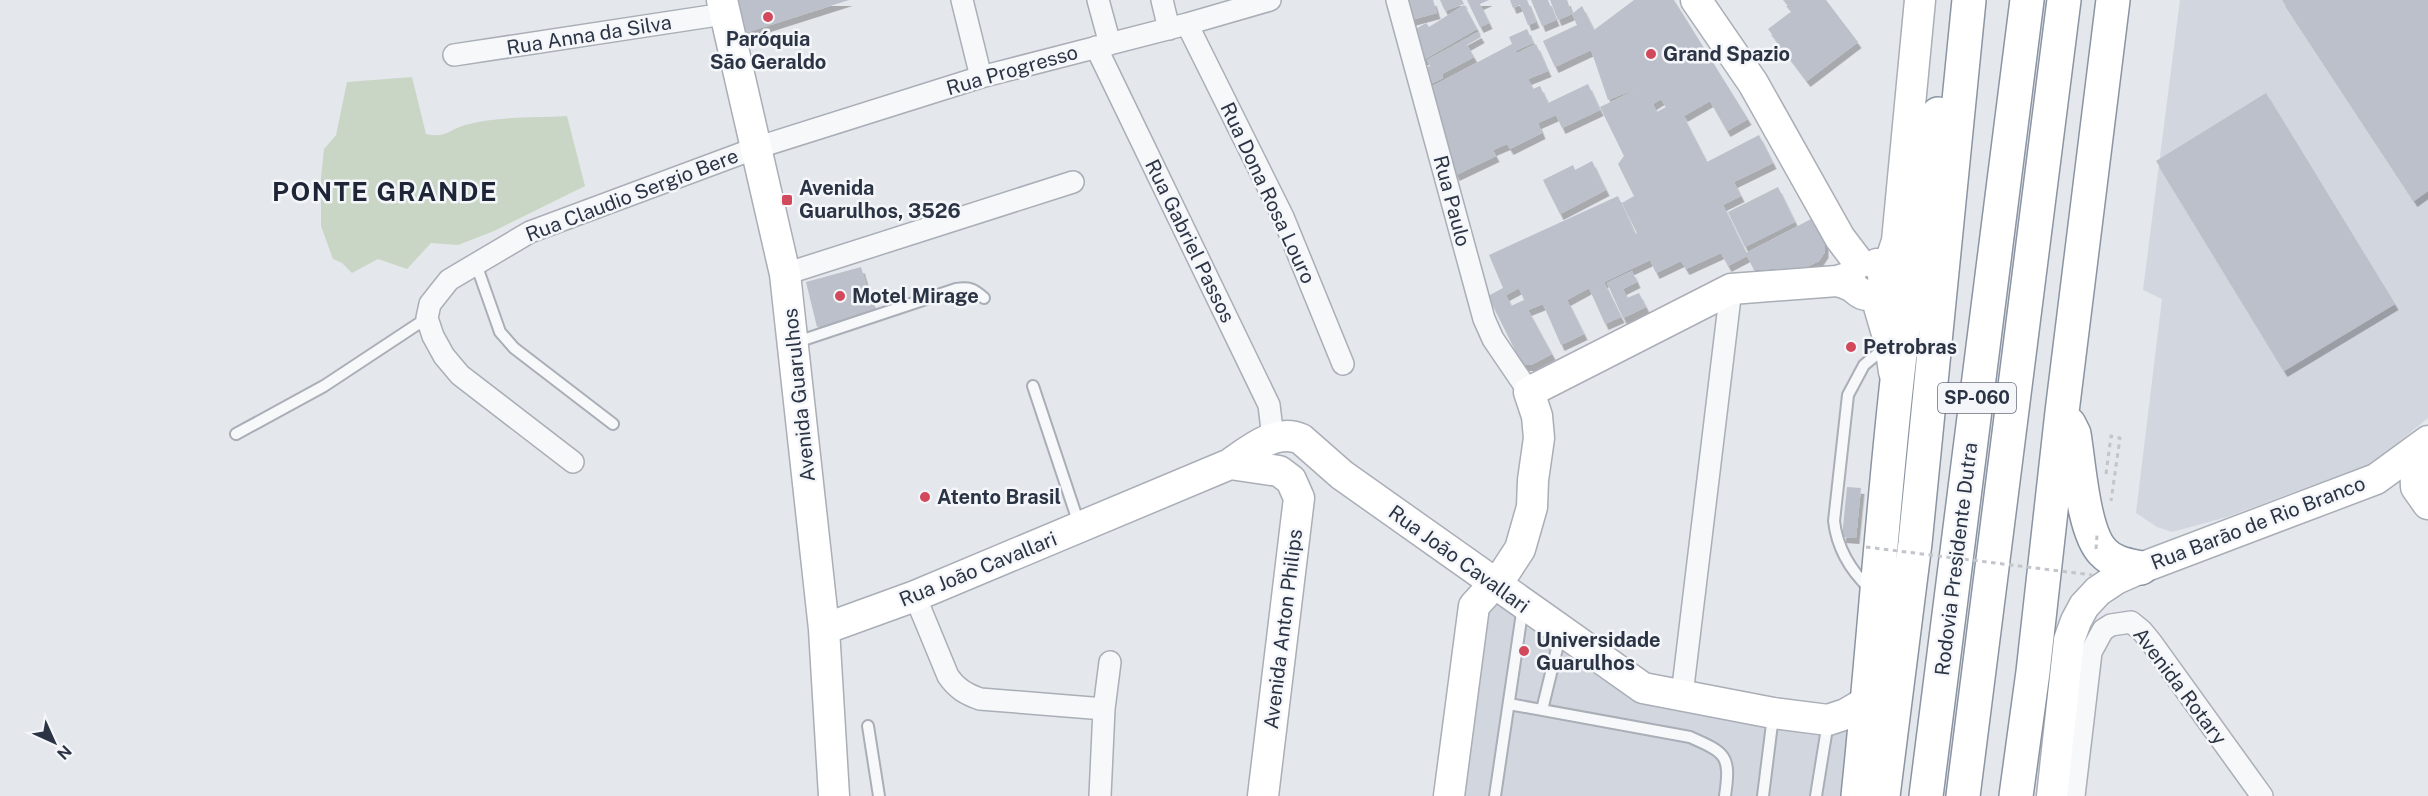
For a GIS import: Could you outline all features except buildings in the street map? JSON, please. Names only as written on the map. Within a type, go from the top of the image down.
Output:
[{"type":"highway","name":"SP-060","points":[[1883,796],[1915,543],[1963,42],[1969,0]]},
{"type":"highway","name":"Rodovia Presidente Dutra","points":[[1926,796],[2027,0]]},
{"type":"highway","name":"Rodovia Presidente Dutra","points":[[1963,796],[2064,0]]},
{"type":"highway","points":[[2016,796],[2033,672],[2062,412],[2113,0]]},
{"type":"highway","points":[[1858,796],[1878,595],[1895,381],[1924,179],[1940,106],[1963,42]]},
{"type":"highway","points":[[2062,412],[2074,434],[2088,517],[2096,541],[2111,559],[2141,568]]},
{"type":"street","points":[[962,0],[981,77]]},
{"type":"street","name":"Rua Gabriel Passos","points":[[1098,0],[1103,45],[1269,405],[1287,439]]},
{"type":"street","name":"Rua Dona Rosa Louro","points":[[1162,0],[1283,217],[1343,364]]},
{"type":"street","name":"Rua Progresso","points":[[756,148],[981,77],[1270,0]]},
{"type":"street","name":"Rua Paulo","points":[[1397,0],[1484,319],[1492,339],[1529,392]]},
{"type":"street","points":[[1696,0],[1753,83],[1862,277],[1890,344],[1895,381]]},
{"type":"street","points":[[1449,796],[1474,606],[1533,480],[1539,438],[1537,416],[1529,392],[1731,290],[1862,277],[1897,241],[1920,0]]},
{"type":"street","name":"Rua Anna da Silva","points":[[454,55],[723,7]]},
{"type":"street","name":"Avenida Guarulhos","points":[[723,7],[785,274],[824,629],[834,796]]},
{"type":"street","name":"Rua Claudio Sergio Bere","points":[[427,318],[430,304],[449,280],[530,232],[756,148]]},
{"type":"street","points":[[785,274],[1073,182]]},
{"type":"street","points":[[1682,695],[1731,290]]},
{"type":"street","points":[[427,318],[433,336],[444,356],[460,375],[573,462]]},
{"type":"street","points":[[1279,471],[1292,459],[1287,439]]},
{"type":"street","name":"Rua João Cavallari","points":[[824,629],[915,596],[1287,439],[1342,475],[1636,685],[1649,690],[1773,713],[1828,720]]},
{"type":"street","points":[[2421,447],[2422,495]]},
{"type":"street","name":"Rua Barão de Rio Branco","points":[[2052,796],[2070,640],[2084,606],[2098,591],[2116,579],[2141,568],[2376,479],[2421,447]]},
{"type":"street","points":[[1230,464],[1279,471],[1291,480],[1299,498]]},
{"type":"street","points":[[1299,498],[1309,481],[1316,476],[1342,475]]},
{"type":"street","name":"Rua Barão de Rio Branco","points":[[2376,479],[2422,495]]},
{"type":"street","name":"Avenida Anton Philips","points":[[1263,796],[1299,498]]},
{"type":"street","points":[[915,596],[948,676],[956,687],[967,694],[980,699],[1104,710]]},
{"type":"street","name":"Avenida Rotary","points":[[2074,796],[2091,652],[2103,630],[2111,625],[2131,622],[2157,649],[2262,796]]},
{"type":"street","points":[[1100,796],[1104,710],[1110,662]]},
{"type":"street","points":[[1828,720],[1846,714],[1868,701]]},
{"type":"lane","points":[[476,264],[500,332],[514,348],[613,424]]},
{"type":"lane","points":[[793,343],[956,290],[967,288],[975,290],[984,298]]},
{"type":"lane","points":[[236,434],[324,386],[427,318]]},
{"type":"lane","points":[[1878,595],[1848,562],[1836,536],[1834,520],[1848,395],[1864,365],[1890,344]]},
{"type":"lane","points":[[1034,386],[1080,527]]},
{"type":"lane","points":[[1495,796],[1524,605]]},
{"type":"lane","points":[[1542,710],[1561,632]]},
{"type":"lane","points":[[1509,704],[1689,737],[1716,748],[1726,759],[1728,776],[1725,796]]},
{"type":"lane","points":[[1763,796],[1773,713]]},
{"type":"lane","points":[[1816,796],[1828,720]]},
{"type":"lane","points":[[868,726],[879,796]]},
{"type":"path","points":[[2105,480],[2111,436],[2120,438],[2110,505]]},
{"type":"path","points":[[2096,549],[2099,524]]},
{"type":"path","points":[[1866,547],[2092,575]]},
{"type":"shaded area","points":[[2180,0],[2428,0],[2428,418],[2373,463],[2227,517],[2172,532],[2157,527],[2136,513],[2162,299],[2143,290]]},
{"type":"shaded area","name":"Universidade Guarulhos","points":[[1491,599],[1639,702],[1850,732],[1840,796],[1463,796]]},
{"type":"green space","points":[[412,77],[426,134],[442,134],[465,125],[490,120],[567,116],[585,186],[494,231],[458,245],[431,243],[407,269],[378,259],[352,273],[342,263],[333,259],[321,226],[321,178],[324,149],[336,135],[347,82]]},
{"type":"place","name":"Paróquia São Geraldo","points":[[768,17]]},
{"type":"place","name":"Grand Spazio","points":[[1651,54]]},
{"type":"place","name":"Avenida Guarulhos, 3526","points":[[787,200]]},
{"type":"place","name":"Motel Mirage","points":[[840,296]]},
{"type":"place","name":"Petrobras","points":[[1851,347]]},
{"type":"place","name":"Atento Brasil","points":[[925,497]]},
{"type":"place","name":"Universidade Guarulhos","points":[[1524,651]]},
{"type":"district","name":"PONTE GRANDE","points":[[385,192]]}]
